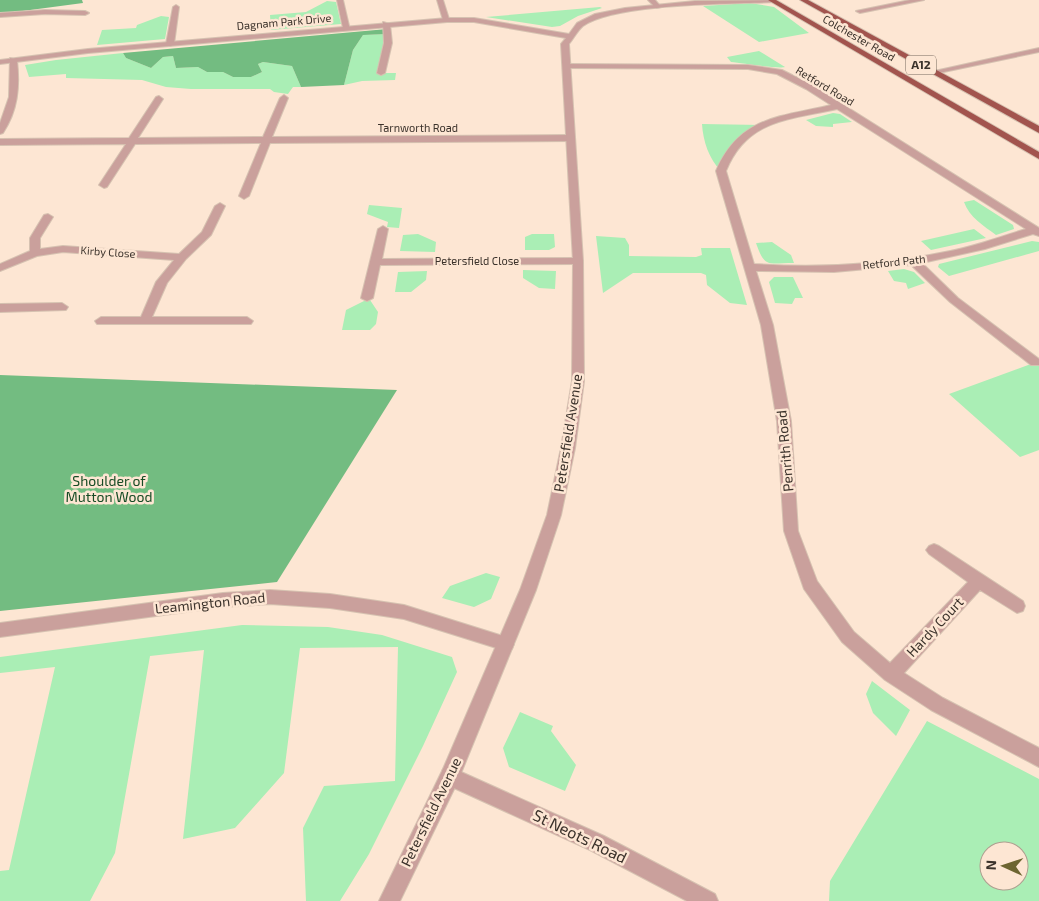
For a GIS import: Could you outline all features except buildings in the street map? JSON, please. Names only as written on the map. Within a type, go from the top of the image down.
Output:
[{"type":"highway","name":"Colchester Road","points":[[771,0],[1039,156]]},
{"type":"highway","name":"Colchester Road","points":[[803,0],[1039,130]]},
{"type":"street","points":[[340,0],[347,28]]},
{"type":"street","points":[[440,0],[447,20]]},
{"type":"street","points":[[651,0],[658,7]]},
{"type":"street","points":[[695,3],[704,0]]},
{"type":"street","points":[[757,0],[771,0]]},
{"type":"street","points":[[569,36],[580,25],[598,16],[625,10],[695,3],[771,0]]},
{"type":"street","points":[[860,12],[920,0]]},
{"type":"street","points":[[170,44],[176,7]]},
{"type":"street","points":[[0,16],[44,12],[85,13]]},
{"type":"street","name":"Dagnam Park Drive","points":[[0,62],[88,51],[447,20],[474,20],[569,36]]},
{"type":"street","points":[[381,73],[388,43],[386,24]]},
{"type":"street","name":"Petersfield Avenue","points":[[389,901],[450,776],[528,590],[554,515],[568,448],[578,381],[578,261],[565,44],[569,36]]},
{"type":"street","points":[[934,72],[1039,50]]},
{"type":"street","points":[[2,127],[12,109],[15,96],[13,60]]},
{"type":"street","name":"Retford Road","points":[[567,66],[732,66],[761,69],[794,78],[1037,231]]},
{"type":"street","points":[[104,186],[159,98]]},
{"type":"street","points":[[244,196],[284,98]]},
{"type":"street","name":"Penrith Road","points":[[838,106],[762,125],[743,137],[731,150],[721,171],[767,325],[780,390],[788,455],[791,531],[810,584],[848,637],[891,674],[937,704],[1039,758]]},
{"type":"street","name":"Tarnworth Road","points":[[0,142],[571,138]]},
{"type":"street","points":[[145,321],[162,282],[182,257],[207,233],[220,206]]},
{"type":"street","points":[[35,253],[35,238],[48,217]]},
{"type":"street","points":[[367,298],[383,229]]},
{"type":"street","name":"Retford Path","points":[[750,267],[812,269],[913,261],[972,249],[1037,231]]},
{"type":"street","name":"Kirby Close","points":[[0,268],[35,253],[73,249],[182,257]]},
{"type":"street","name":"Petersfield Close","points":[[375,262],[578,261]]},
{"type":"street","points":[[913,261],[954,300],[1034,362]]},
{"type":"street","points":[[0,308],[62,307]]},
{"type":"street","points":[[101,321],[247,321]]},
{"type":"street","points":[[934,550],[1017,606]]},
{"type":"street","name":"Hardy Court","points":[[891,674],[978,581]]},
{"type":"street","name":"Leamington Road","points":[[0,630],[223,600],[270,597],[338,602],[404,612],[506,644]]},
{"type":"street","name":"St Neots Road","points":[[450,776],[597,844],[708,901]]},
{"type":"green space","points":[[0,0],[82,0],[83,3],[0,14]]},
{"type":"green space","points":[[327,1],[336,2],[341,24],[271,30],[270,15],[306,12]]},
{"type":"green space","points":[[750,3],[774,7],[809,33],[759,42],[703,6]]},
{"type":"green space","points":[[602,8],[578,16],[560,26],[552,27],[486,17]]},
{"type":"green space","points":[[161,16],[169,17],[165,39],[97,45],[102,30],[136,28],[137,25]]},
{"type":"green space","points":[[387,29],[387,34],[363,35],[353,50],[344,85],[301,87],[292,66],[263,62],[258,64],[262,72],[251,77],[233,77],[223,72],[207,72],[198,67],[176,68],[173,56],[163,57],[151,68],[126,58],[123,53]]},
{"type":"green space","points":[[387,34],[381,73],[396,73],[395,80],[362,81],[344,85],[353,50],[363,35]]},
{"type":"green space","points":[[759,51],[785,67],[768,67],[731,62],[727,57]]},
{"type":"green space","points":[[123,53],[126,58],[151,68],[163,57],[173,56],[176,68],[198,67],[207,72],[223,72],[233,77],[251,77],[262,72],[258,64],[263,62],[292,66],[301,87],[293,87],[288,94],[274,92],[270,89],[191,89],[166,87],[142,80],[66,78],[66,74],[29,77],[25,65]]},
{"type":"green space","points":[[833,113],[840,114],[852,122],[833,124],[833,127],[816,126],[806,120]]},
{"type":"green space","points":[[702,124],[762,125],[743,137],[721,171],[707,149]]},
{"type":"green space","points":[[974,200],[1013,225],[1014,229],[996,235],[977,221],[969,212],[964,202]]},
{"type":"green space","points":[[369,205],[402,208],[399,228],[387,227],[388,222],[367,214]]},
{"type":"green space","points":[[974,229],[986,238],[931,250],[921,241]]},
{"type":"green space","points":[[418,234],[436,242],[435,252],[400,251],[403,235]]},
{"type":"green space","points":[[532,234],[554,234],[555,247],[549,250],[525,250],[525,237]]},
{"type":"green space","points":[[596,236],[625,238],[629,245],[629,256],[696,257],[702,255],[701,248],[730,248],[747,305],[730,303],[707,285],[706,275],[701,273],[633,273],[603,293]]},
{"type":"green space","points":[[1032,241],[1039,242],[1039,251],[949,276],[938,267],[939,264]]},
{"type":"green space","points":[[772,242],[791,255],[794,263],[773,264],[765,261],[756,243]]},
{"type":"green space","points":[[904,269],[914,272],[925,283],[908,289],[906,283],[894,281],[888,271]]},
{"type":"green space","points":[[523,270],[556,271],[555,289],[539,288],[523,278]]},
{"type":"green space","points":[[427,271],[426,280],[411,292],[395,292],[398,272]]},
{"type":"green space","points":[[774,277],[793,277],[803,298],[795,298],[792,304],[775,303],[769,282]]},
{"type":"green space","points":[[366,300],[370,300],[378,312],[376,324],[370,330],[342,330],[346,310]]},
{"type":"green space","points":[[1039,361],[1039,450],[1020,457],[949,394]]},
{"type":"green space","name":"Shoulder of Mutton Wood","points":[[0,375],[397,390],[277,582],[0,611]]},
{"type":"green space","points":[[486,573],[500,577],[491,599],[474,607],[442,598],[450,586]]},
{"type":"green space","points":[[242,625],[328,627],[382,635],[452,657],[457,672],[423,746],[369,854],[340,901],[306,901],[303,828],[324,786],[395,781],[398,647],[300,648],[284,773],[235,828],[183,839],[204,650],[150,656],[115,853],[90,901],[0,901],[0,871],[9,870],[55,667],[0,673],[0,657]]},
{"type":"green space","points":[[872,681],[910,710],[896,736],[873,713],[866,694]]},
{"type":"green space","points":[[520,712],[553,726],[551,731],[576,765],[565,791],[509,767],[503,748]]},
{"type":"green space","points":[[927,721],[1039,779],[1039,901],[829,901],[830,881]]}]
